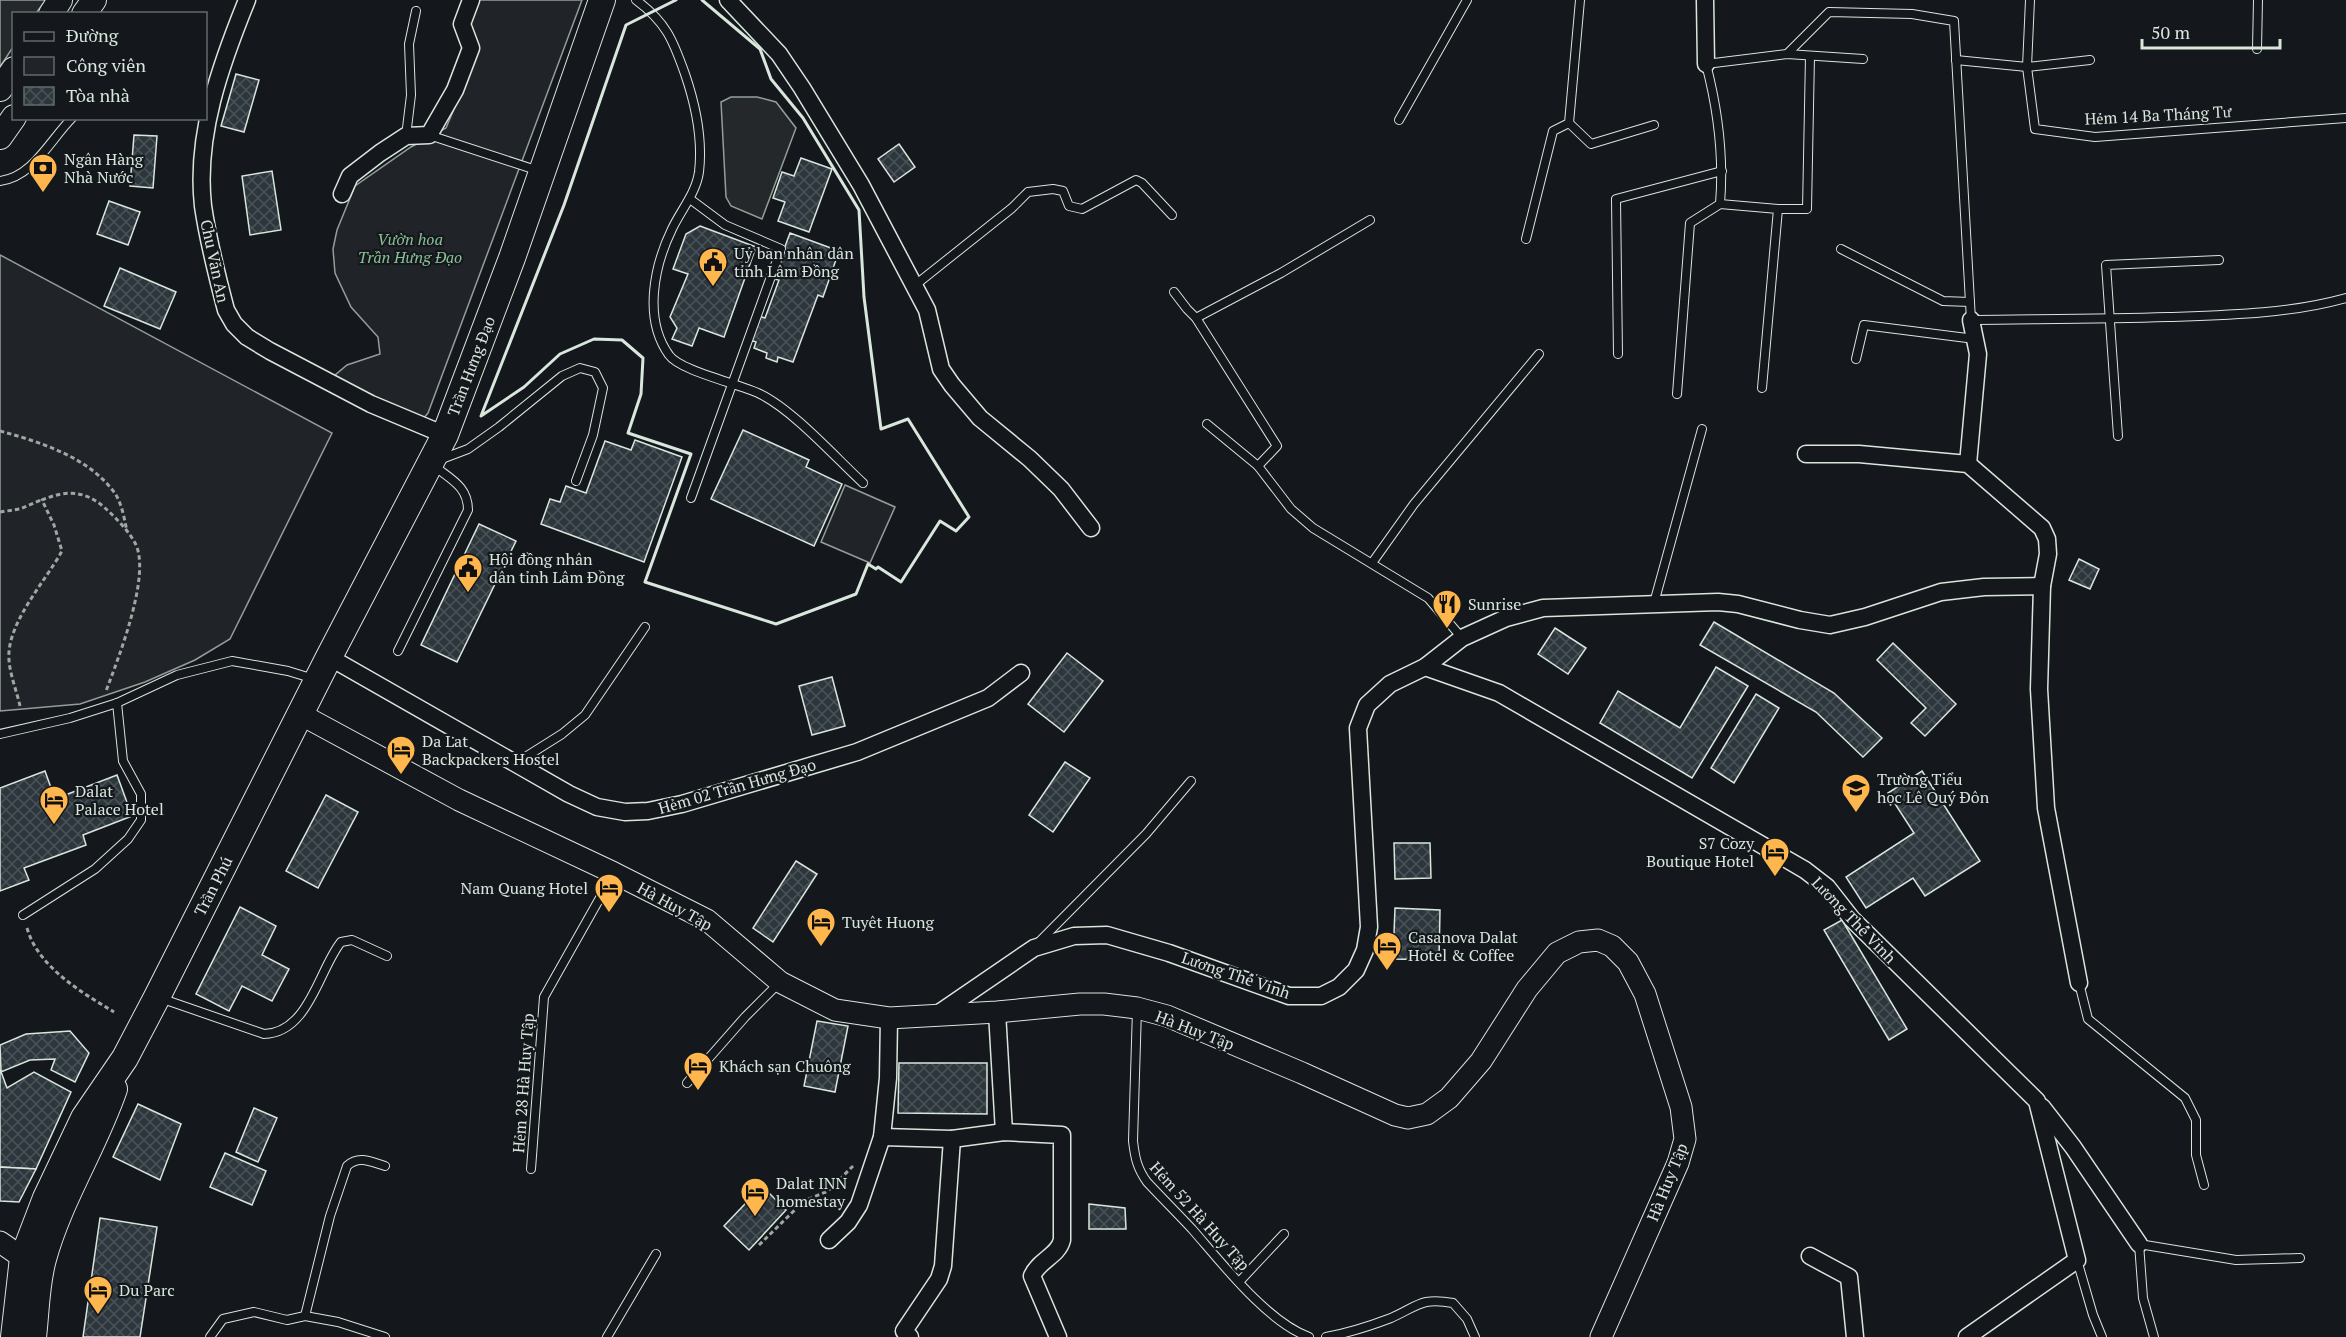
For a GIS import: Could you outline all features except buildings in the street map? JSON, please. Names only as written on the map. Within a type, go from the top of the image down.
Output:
[{"type":"main road","name":"Trần Hưng Đạo","points":[[300,714],[445,435],[512,258],[602,0]]},
{"type":"main road","points":[[0,89],[12,72]]},
{"type":"main road","points":[[0,137],[12,120]]},
{"type":"main road","name":"Trần Phú","points":[[14,1337],[46,1198],[84,1118],[125,1058],[300,714]]},
{"type":"main road","name":"Trần Phú","points":[[33,1259],[33,1337]]},
{"type":"street","name":"Chu Văn An","points":[[247,0],[225,54],[207,127],[202,172],[203,205],[226,310],[234,324],[247,337],[270,351],[371,404],[445,435]]},
{"type":"street","points":[[342,194],[350,176],[363,164],[406,136],[429,135],[456,90],[471,48],[462,24],[471,0]]},
{"type":"street","points":[[728,0],[778,54],[802,88],[861,185],[927,310],[941,369],[980,418],[1030,459],[1061,489],[1091,528]]},
{"type":"street","points":[[1705,0],[1706,64]]},
{"type":"street","points":[[1968,464],[1978,354],[1971,320]]},
{"type":"street","points":[[1806,454],[1859,454],[1968,464],[2042,528],[2047,539],[2048,554],[2042,586],[2039,689],[2046,808],[2079,983]]},
{"type":"street","name":"Lương Thế Vinh","points":[[936,1015],[1034,948],[1074,936],[1107,935],[1169,953],[1289,996],[1321,996],[1340,987],[1356,970],[1365,950],[1369,927],[1358,728],[1367,705],[1390,684],[1425,666],[1462,638],[1506,618],[1543,608],[1689,602],[1738,604],[1800,620],[1830,625],[1865,617],[1941,592],[1984,587],[2042,586]]},
{"type":"street","name":"Hẻm 02 Trần Hưng Đạo","points":[[329,657],[568,794],[597,807],[625,812],[648,811],[682,804],[857,752],[988,698],[1021,673]]},
{"type":"street","name":"Lương Thế Vinh","points":[[1425,666],[1499,693],[1805,870],[1827,887],[1852,919],[2037,1101],[2073,1147],[2139,1244]]},
{"type":"street","name":"Hà Huy Tập","points":[[300,714],[459,801],[614,873],[707,920],[780,982],[835,1010],[889,1017],[997,1012],[1080,1004],[1137,1008],[1167,1016],[1395,1115],[1408,1118],[1427,1114],[1449,1098],[1481,1061],[1527,989],[1557,953],[1579,942],[1599,940],[1612,946],[1628,962],[1645,994],[1681,1107],[1685,1139],[1678,1163],[1601,1337]]},
{"type":"street","points":[[997,1012],[1004,1132]]},
{"type":"street","points":[[829,1240],[848,1222],[859,1205],[882,1137],[888,1078],[889,1017]]},
{"type":"street","points":[[1966,1337],[2077,1260],[2037,1101]]},
{"type":"street","points":[[882,1137],[952,1139],[1004,1132],[1062,1135],[1062,1240],[1057,1250],[1039,1265],[1032,1276],[1058,1337]]},
{"type":"street","points":[[910,1337],[904,1331],[939,1279],[943,1266],[952,1139]]},
{"type":"street","points":[[0,1242],[33,1259]]},
{"type":"street","points":[[1810,1256],[1849,1277],[1855,1337]]},
{"type":"lane","points":[[636,0],[659,18],[675,46],[693,99],[701,138],[699,174],[690,199],[672,229],[657,270],[654,308],[658,332],[670,356],[686,366],[761,394],[786,411],[863,483]]},
{"type":"lane","points":[[1399,120],[1467,0]]},
{"type":"lane","points":[[1569,123],[1581,0]]},
{"type":"lane","points":[[2027,67],[2030,0]]},
{"type":"lane","points":[[2257,49],[2258,0]]},
{"type":"lane","points":[[406,136],[411,95],[409,44],[416,11]]},
{"type":"lane","points":[[1787,54],[1829,12],[1912,14],[1954,21],[1971,320],[2250,315],[2298,309],[2346,298]]},
{"type":"lane","points":[[1720,204],[1722,171],[1716,104],[1706,64],[1787,54],[1863,59]]},
{"type":"lane","points":[[1677,394],[1690,223],[1720,204],[1807,210],[1810,56]]},
{"type":"lane","points":[[1956,60],[2027,67],[2090,60]]},
{"type":"lane","name":"Hẻm 14 Ba Tháng Tư","points":[[2027,67],[2035,129],[2095,137],[2346,118]]},
{"type":"lane","points":[[0,181],[11,179],[31,166],[70,120]]},
{"type":"lane","points":[[1569,123],[1592,144],[1654,125]]},
{"type":"lane","points":[[1526,239],[1553,131],[1569,123]]},
{"type":"lane","points":[[429,135],[542,172]]},
{"type":"lane","points":[[1618,354],[1616,199],[1722,171]]},
{"type":"lane","points":[[914,286],[1012,208],[1028,192],[1053,189],[1063,191],[1069,206],[1082,209],[1136,180],[1142,183],[1172,215]]},
{"type":"lane","points":[[690,199],[725,225],[782,249],[731,383],[691,498]]},
{"type":"lane","points":[[1762,388],[1778,209]]},
{"type":"lane","points":[[1196,318],[1281,273],[1370,220]]},
{"type":"lane","points":[[1841,249],[1943,302],[1970,302]]},
{"type":"lane","points":[[2118,436],[2106,265],[2219,260]]},
{"type":"lane","points":[[1174,292],[1196,318],[1277,446],[1258,466]]},
{"type":"lane","points":[[1856,359],[1864,325],[1975,339]]},
{"type":"lane","points":[[1371,563],[1414,504],[1539,354]]},
{"type":"lane","points":[[430,463],[468,449],[500,427],[562,376],[580,368],[595,372],[603,388],[593,435],[576,481]]},
{"type":"lane","points":[[1207,424],[1258,466],[1291,509],[1313,528],[1428,598],[1462,638]]},
{"type":"lane","points":[[1654,603],[1701,429]]},
{"type":"lane","points":[[398,651],[468,510],[468,499],[465,492],[430,463]]},
{"type":"lane","points":[[516,764],[562,734],[585,715],[645,627]]},
{"type":"lane","points":[[0,734],[70,718],[117,703],[177,675],[232,661],[288,671],[317,680]]},
{"type":"lane","points":[[23,915],[95,869],[128,839],[141,820],[141,794],[123,761],[117,703]]},
{"type":"lane","points":[[1034,948],[1146,834],[1191,781]]},
{"type":"lane","name":"Hẻm 28 Hà Huy Tập","points":[[531,1169],[544,997],[614,873]]},
{"type":"lane","points":[[157,997],[242,1027],[271,1034],[288,1025],[303,1010],[341,942],[352,940],[387,956]]},
{"type":"lane","points":[[687,1083],[745,1017],[780,982]]},
{"type":"lane","points":[[2079,983],[2088,1019],[2185,1098],[2196,1120],[2196,1155],[2204,1185]]},
{"type":"lane","name":"Hẻm 52 Hà Huy Tập","points":[[1137,1008],[1133,1141],[1135,1162],[1147,1182],[1239,1282],[1280,1321],[1309,1337]]},
{"type":"lane","points":[[305,1316],[330,1216],[347,1166],[352,1161],[361,1159],[385,1166]]},
{"type":"lane","points":[[1239,1282],[1284,1234]]},
{"type":"lane","points":[[2154,1337],[2143,1298],[2139,1244],[2236,1260],[2300,1258]]},
{"type":"lane","points":[[607,1337],[657,1254]]},
{"type":"lane","points":[[2077,1260],[2102,1337]]},
{"type":"lane","points":[[1326,1337],[1391,1317],[1417,1303],[1436,1300],[1453,1303],[1467,1319],[1475,1337]]},
{"type":"lane","points":[[210,1337],[223,1319],[254,1312],[287,1320],[305,1316],[338,1322],[385,1337]]},
{"type":"path","points":[[0,431],[32,440],[72,458],[95,472],[114,493],[122,510],[128,533]]},
{"type":"path","points":[[0,512],[20,510],[71,491],[97,500],[117,519],[136,545],[139,568],[135,600],[106,691]]},
{"type":"path","points":[[20,706],[9,660],[12,638],[22,615],[62,551],[54,525],[42,500]]},
{"type":"path","points":[[23,915],[31,941],[61,977],[114,1012]]},
{"type":"path","points":[[759,1245],[804,1201],[828,1191],[859,1160]]},
{"type":"green space","name":"Vườn hoa Trần Hưng Đạo","points":[[477,0],[582,0],[428,413],[422,420],[366,395],[334,376],[347,365],[380,354],[378,337],[351,307],[335,273],[333,249],[337,230],[355,186],[411,147],[446,128],[474,62],[468,25]]},
{"type":"green space","points":[[0,255],[332,433],[230,639],[195,660],[145,682],[80,704],[0,711]]},
{"type":"green space","points":[[845,485],[895,507],[870,563],[821,542]]},
{"type":"shaded area","points":[[0,0],[46,0],[37,12],[12,12],[12,49],[0,67]]},
{"type":"shaded area","points":[[731,97],[757,97],[776,102],[796,128],[762,219],[731,206],[726,197],[721,102]]},
{"type":"wall","points":[[676,0],[626,25],[564,205],[481,416],[524,387],[560,354],[594,339],[622,340],[643,358],[641,394],[628,433],[691,454],[645,582],[776,624],[856,594],[868,564],[876,569],[878,567],[901,582],[940,521],[956,531],[969,517],[908,419],[881,429],[864,297],[859,210],[803,118],[771,79],[760,49],[702,0]]},
{"type":"place","name":"Ngân Hàng Nhà Nước","points":[[43,194]]},
{"type":"place","name":"Uỷ ban nhân dân tỉnh Lâm Đồng","points":[[713,288]]},
{"type":"place","name":"Hội đồng nhân dân tỉnh Lâm Đồng","points":[[468,594]]},
{"type":"place","name":"Sunrise","points":[[1447,630]]},
{"type":"place","name":"Da Lat Backpackers Hostel","points":[[401,776]]},
{"type":"place","name":"Trường Tiểu học Lê Quý Đôn","points":[[1856,814]]},
{"type":"place","name":"Dalat Palace Hotel","points":[[54,826]]},
{"type":"place","name":"S7 Cozy Boutique Hotel","points":[[1775,878]]},
{"type":"place","name":"Nam Quang Hotel","points":[[609,914]]},
{"type":"place","name":"Tuyêt Huong","points":[[821,948]]},
{"type":"place","name":"Casanova Dalat Hotel & Coffee","points":[[1387,972]]},
{"type":"place","name":"Khách sạn Chuông","points":[[698,1092]]},
{"type":"place","name":"Dalat INN homestay","points":[[755,1218]]},
{"type":"place","name":"Du Parc","points":[[98,1316]]}]
